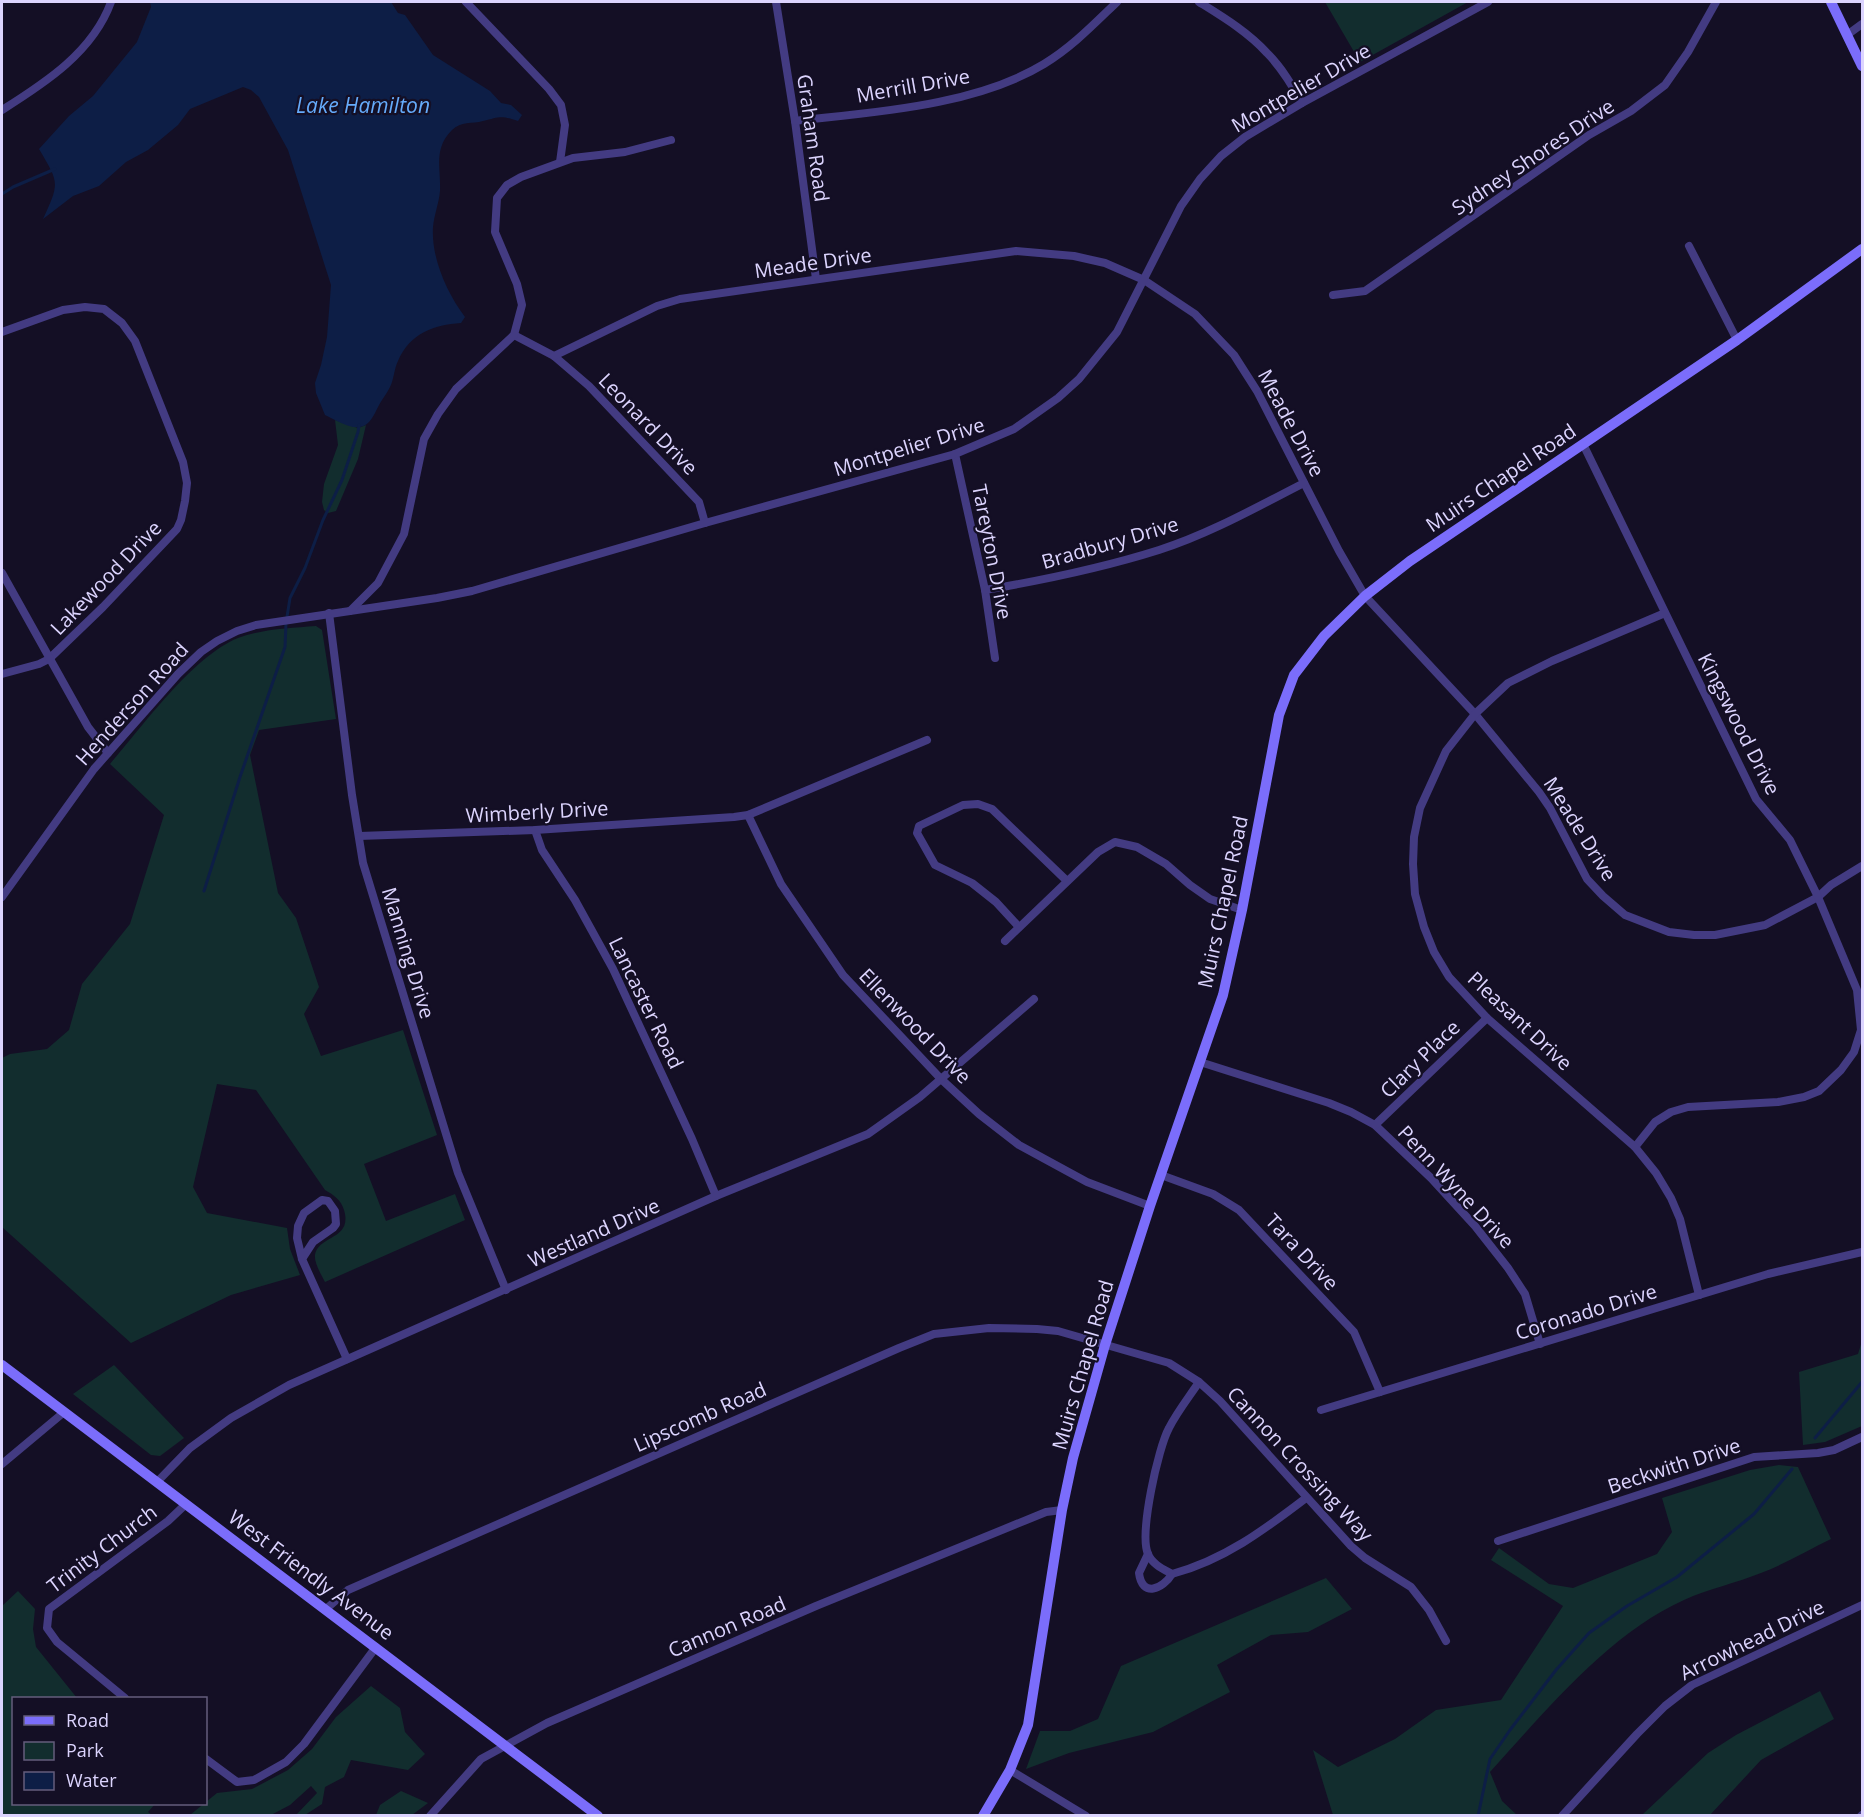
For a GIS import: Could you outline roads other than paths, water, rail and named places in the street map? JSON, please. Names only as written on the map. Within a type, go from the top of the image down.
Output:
[{"type":"main road","points":[[1831,2],[1863,66]]},
{"type":"main road","name":"Muirs Chapel Road","points":[[983,1815],[1010,1770],[1028,1725],[1062,1510],[1073,1458],[1105,1345],[1150,1206],[1223,995],[1242,910],[1279,715],[1294,675],[1324,636],[1365,596],[1410,561],[1737,340],[1863,249]]},
{"type":"main road","name":"West Friendly Avenue","points":[[2,1365],[597,1815]]},
{"type":"street","points":[[2,110],[52,76],[78,54],[90,40],[111,2]]},
{"type":"street","points":[[466,2],[549,89],[561,105],[565,125],[560,162]]},
{"type":"street","name":"Graham Road","points":[[776,2],[816,279]]},
{"type":"street","name":"Merrill Drive","points":[[795,121],[939,102],[1011,80],[1042,65],[1070,46],[1117,2]]},
{"type":"street","points":[[1199,2],[1243,31],[1267,52],[1284,73],[1302,103]]},
{"type":"street","name":"Montpelier Drive","points":[[350,611],[472,591],[705,523],[956,454],[1014,429],[1058,398],[1080,379],[1117,332],[1181,206],[1200,179],[1221,156],[1245,137],[1302,103],[1488,2]]},
{"type":"street","name":"Sydney Shores Drive","points":[[1333,296],[1365,291],[1589,135],[1631,111],[1665,85],[1688,52],[1716,2]]},
{"type":"street","points":[[1847,35],[1863,24]]},
{"type":"street","points":[[350,611],[378,584],[404,534],[424,439],[438,414],[456,389],[514,334],[522,305],[517,284],[495,231],[497,198],[507,185],[521,177],[560,162],[573,158],[625,152],[671,140]]},
{"type":"street","points":[[1689,246],[1737,340]]},
{"type":"street","name":"Meade Drive","points":[[554,356],[657,306],[680,299],[1016,251],[1074,255],[1106,263],[1144,280],[1195,314],[1234,355],[1257,391],[1339,551],[1365,596],[1476,714],[1550,808],[1587,879],[1625,915],[1669,932],[1694,935],[1715,935],[1765,925],[1818,897],[1831,885],[1863,866]]},
{"type":"street","name":"Lakewood Drive","points":[[2,332],[63,310],[85,307],[104,309],[122,323],[135,341],[183,462],[187,483],[182,520],[177,529],[103,608],[49,659],[2,674]]},
{"type":"street","points":[[514,334],[554,356]]},
{"type":"street","name":"Leonard Drive","points":[[554,356],[589,386],[684,485],[699,502],[705,523]]},
{"type":"street","name":"Kingswood Drive","points":[[1583,444],[1756,799],[1790,840],[1818,897],[1857,990],[1861,1012],[1862,1030],[1854,1052],[1841,1070],[1819,1091],[1804,1097],[1778,1102],[1688,1107],[1671,1112],[1655,1122],[1635,1147]]},
{"type":"street","name":"Tareyton Drive","points":[[956,454],[985,590],[995,658]]},
{"type":"street","name":"Bradbury Drive","points":[[985,590],[1068,575],[1160,549],[1214,527],[1304,483]]},
{"type":"street","points":[[2,573],[88,727],[108,753]]},
{"type":"street","name":"Henderson Road","points":[[2,897],[94,769],[178,674],[201,652],[237,631],[256,625],[350,611]]},
{"type":"street","name":"Manning Drive","points":[[328,614],[363,863],[458,1173],[506,1290]]},
{"type":"street","name":"Pleasant Drive","points":[[1665,614],[1508,683],[1476,714],[1446,751],[1420,808],[1414,837],[1413,864],[1415,894],[1424,927],[1434,952],[1449,977],[1487,1018],[1635,1147],[1656,1173],[1671,1198],[1687,1242],[1699,1295]]},
{"type":"street","points":[[748,815],[927,740]]},
{"type":"street","points":[[1019,927],[996,902],[972,883],[935,865],[917,833],[919,826],[963,805],[978,804],[992,809],[1067,881]]},
{"type":"street","name":"Wimberly Drive","points":[[359,836],[535,830],[748,815]]},
{"type":"street","name":"Ellenwood Drive","points":[[748,815],[781,884],[843,975],[941,1079],[979,1114],[1019,1145],[1087,1182],[1150,1206]]},
{"type":"street","name":"Lancaster Road","points":[[535,830],[542,850],[575,900],[613,969],[716,1196]]},
{"type":"street","points":[[1005,941],[1098,852],[1115,842],[1137,847],[1166,864],[1210,899],[1242,910]]},
{"type":"street","name":"Westland Drive","points":[[157,1482],[190,1448],[231,1418],[289,1385],[716,1196],[868,1134],[920,1097],[1034,999]]},
{"type":"street","name":"Clary Place","points":[[1375,1125],[1487,1018]]},
{"type":"street","name":"Penn Wyne Drive","points":[[1200,1062],[1329,1103],[1375,1125],[1431,1178],[1475,1226],[1508,1268],[1525,1294],[1540,1344]]},
{"type":"street","name":"Tara Drive","points":[[1161,1175],[1213,1194],[1239,1210],[1354,1332],[1380,1392]]},
{"type":"street","points":[[302,1259],[313,1242],[336,1224],[335,1210],[328,1201],[322,1200],[310,1207],[300,1219],[297,1238],[302,1259],[347,1359]]},
{"type":"street","name":"Coronado Drive","points":[[1321,1410],[1768,1274],[1863,1252]]},
{"type":"street","name":"Lipscomb Road","points":[[326,1609],[348,1590],[888,1352],[934,1334],[989,1328],[1037,1329],[1058,1331],[1105,1345]]},
{"type":"street","name":"Cannon Crossing Way","points":[[1105,1345],[1169,1363],[1199,1382],[1245,1428],[1351,1546],[1365,1558],[1411,1587],[1429,1610],[1446,1641]]},
{"type":"street","points":[[1199,1382],[1168,1430],[1153,1475],[1146,1535],[1148,1554],[1139,1573],[1143,1584],[1148,1588],[1156,1589],[1163,1586],[1172,1574],[1215,1559],[1259,1534],[1306,1498]]},
{"type":"street","points":[[2,1464],[63,1413]]},
{"type":"street","name":"Beckwith Drive","points":[[1498,1541],[1754,1457],[1818,1453],[1834,1450],[1863,1437]]},
{"type":"street","name":"Trinity Church","points":[[124,1697],[57,1642],[47,1628],[49,1610],[68,1593],[168,1521],[186,1503]]},
{"type":"street","name":"Cannon Road","points":[[430,1815],[481,1759],[547,1723],[816,1606],[1046,1512],[1062,1510]]},
{"type":"street","points":[[1148,1554],[1160,1568],[1172,1574]]},
{"type":"street","name":"Arrowhead Drive","points":[[1562,1815],[1665,1706],[1692,1685],[1722,1669],[1862,1606]]},
{"type":"street","points":[[207,1760],[237,1782],[254,1780],[286,1762],[304,1744],[376,1647]]},
{"type":"street","points":[[1010,1770],[1086,1815]]},
{"type":"water","name":"Lake Hamilton","points":[[150,2],[391,2],[398,13],[405,15],[433,55],[490,91],[501,103],[511,105],[522,115],[518,121],[500,117],[459,125],[452,130],[442,144],[439,159],[440,191],[433,239],[437,263],[446,286],[465,317],[461,323],[441,326],[424,332],[409,344],[398,361],[389,390],[371,419],[363,426],[347,425],[325,415],[316,393],[315,383],[327,337],[331,285],[288,150],[259,97],[251,90],[243,87],[190,109],[178,125],[148,150],[126,162],[99,186],[73,196],[43,219],[55,183],[54,176],[39,149],[69,116],[93,96],[137,42],[151,7]]},
{"type":"waterway","points":[[2,194],[55,169]]},
{"type":"waterway","points":[[204,891],[285,647],[290,598],[342,480],[359,425]]},
{"type":"waterway","points":[[1815,1438],[1862,1382]]},
{"type":"waterway","points":[[1478,1816],[1490,1759],[1556,1670],[1589,1633],[1627,1606],[1677,1577],[1754,1514],[1792,1469]]}]
